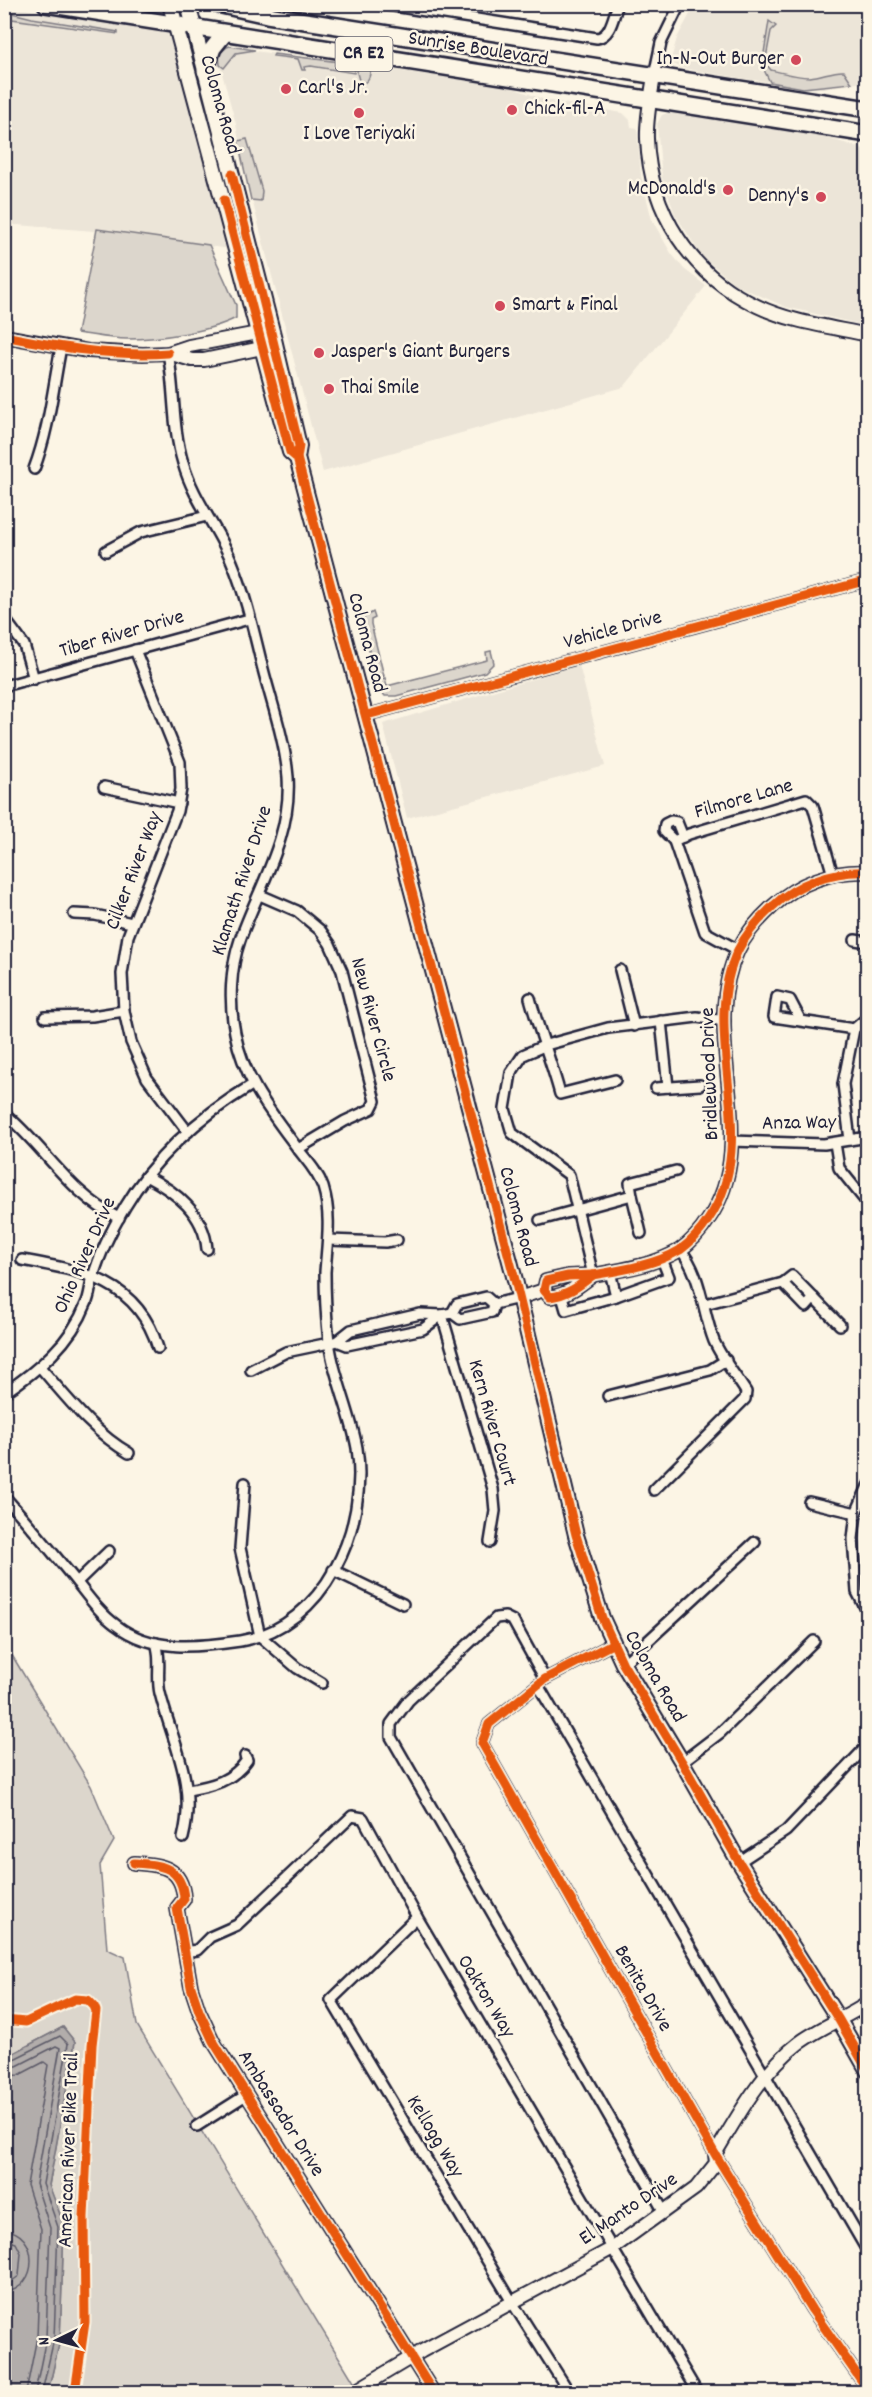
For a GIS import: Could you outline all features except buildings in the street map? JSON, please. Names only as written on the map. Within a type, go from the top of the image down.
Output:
[{"type":"main road","name":"Sunrise Boulevard","points":[[46,4],[867,134]]},
{"type":"main road","name":"Coloma Road","points":[[170,4],[290,452],[297,458]]},
{"type":"main road","name":"Coloma Road","points":[[188,4],[273,335],[299,446],[297,458],[367,715],[519,1298],[576,1535],[592,1589],[612,1644],[623,1664],[739,1862],[839,2020],[867,2071]]},
{"type":"main road","name":"Sunrise Boulevard","points":[[217,4],[267,15],[867,109]]},
{"type":"main road","points":[[205,71],[213,48],[225,33]]},
{"type":"street","points":[[381,4],[597,38],[605,36],[609,31],[618,4]]},
{"type":"street","points":[[680,4],[661,43],[654,76],[647,139],[655,189],[667,222],[688,255],[720,284],[759,307],[790,318],[867,335]]},
{"type":"street","points":[[4,336],[61,347],[110,353],[168,352],[258,333],[273,335]]},
{"type":"street","points":[[168,352],[192,360],[204,360],[262,348],[273,335]]},
{"type":"street","points":[[34,469],[50,413],[61,347]]},
{"type":"street","name":"Klamath River Drive","points":[[4,1496],[114,1624],[126,1632],[156,1643],[184,1647],[260,1636],[290,1622],[317,1598],[333,1570],[354,1518],[359,1482],[356,1445],[333,1342],[326,1282],[329,1219],[323,1188],[313,1167],[252,1085],[238,1049],[231,1002],[235,961],[240,940],[281,838],[286,815],[288,781],[280,734],[233,565],[190,484],[178,443],[168,352]]},
{"type":"street","points":[[106,551],[141,531],[207,516]]},
{"type":"street","name":"Vehicle Drive","points":[[367,715],[867,580]]},
{"type":"street","points":[[4,618],[24,645],[34,679]]},
{"type":"street","name":"Tiber River Drive","points":[[4,686],[249,619]]},
{"type":"street","name":"Cilker River Way","points":[[135,650],[180,762],[181,776],[179,803],[132,923],[124,955],[122,974],[124,1011],[131,1042],[147,1077],[188,1132]]},
{"type":"street","points":[[104,787],[179,803]]},
{"type":"street","name":"Filmore Lane","points":[[738,950],[705,932],[678,839],[806,799],[813,806],[833,875]]},
{"type":"street","name":"Bridlewood Drive","points":[[519,1298],[544,1290],[546,1281],[568,1276],[610,1272],[662,1259],[680,1250],[703,1229],[724,1194],[729,1176],[731,1141],[725,1021],[727,990],[738,950],[751,930],[778,902],[809,883],[833,875],[867,872]]},
{"type":"street","name":"New River Circle","points":[[260,895],[297,911],[321,931],[334,950],[342,971],[375,1101],[371,1109],[345,1121],[298,1149]]},
{"type":"street","points":[[74,914],[95,915],[132,923]]},
{"type":"street","points":[[855,940],[867,942]]},
{"type":"street","points":[[620,970],[634,1026]]},
{"type":"street","points":[[530,998],[540,1038],[546,1045],[560,1094],[615,1080]]},
{"type":"street","points":[[45,1017],[92,1016],[124,1011]]},
{"type":"street","points":[[593,1275],[569,1175],[512,1133],[505,1109],[511,1073],[523,1055],[546,1045],[608,1028],[697,1017],[725,1021]]},
{"type":"street","points":[[850,1140],[843,1084],[854,1029],[867,1017]]},
{"type":"street","points":[[661,1021],[668,1087]]},
{"type":"street","points":[[801,1021],[854,1029]]},
{"type":"street","name":"Ohio River Drive","points":[[4,1393],[40,1367],[72,1331],[87,1302],[93,1277],[119,1218],[146,1176],[188,1132],[252,1085]]},
{"type":"street","points":[[656,1088],[700,1085]]},
{"type":"street","points":[[4,1113],[29,1136],[80,1193],[91,1203],[119,1218]]},
{"type":"street","name":"Anza Way","points":[[731,1141],[835,1143],[867,1137]]},
{"type":"street","points":[[835,1143],[839,1168],[867,1204]]},
{"type":"street","points":[[641,1233],[630,1183],[676,1171]]},
{"type":"street","points":[[146,1176],[173,1192],[195,1214],[205,1234],[207,1249]]},
{"type":"street","points":[[540,1220],[632,1195]]},
{"type":"street","points":[[328,1240],[384,1242],[397,1240]]},
{"type":"street","points":[[654,1490],[745,1399],[746,1392],[714,1340],[705,1304],[688,1258],[680,1250]]},
{"type":"street","points":[[544,1290],[550,1297],[562,1296],[566,1310],[616,1296],[669,1277],[662,1259]]},
{"type":"street","points":[[22,1260],[93,1277],[119,1290],[138,1306],[150,1325],[158,1348]]},
{"type":"street","points":[[610,1272],[616,1296]]},
{"type":"street","name":"Bridlewood Drive","points":[[562,1296],[578,1288],[593,1275]]},
{"type":"street","points":[[705,1304],[783,1283],[792,1276],[840,1325]]},
{"type":"street","points":[[452,1313],[457,1304],[486,1297],[494,1304]]},
{"type":"street","points":[[494,1304],[519,1298]]},
{"type":"street","points":[[251,1370],[293,1350],[333,1342],[351,1330],[420,1314],[452,1313],[460,1319],[492,1312],[494,1304]]},
{"type":"street","points":[[333,1342],[347,1346],[423,1329],[441,1315]]},
{"type":"street","name":"Kern River Court","points":[[441,1315],[493,1489],[495,1511],[490,1542]]},
{"type":"street","points":[[608,1396],[710,1370],[726,1360]]},
{"type":"street","points":[[40,1367],[90,1424],[129,1454]]},
{"type":"street","points":[[245,1483],[240,1548],[260,1636],[297,1668],[322,1683]]},
{"type":"street","points":[[867,1486],[856,1513],[853,1539],[857,1592],[867,1613]]},
{"type":"street","points":[[809,1502],[856,1513]]},
{"type":"street","points":[[623,1664],[755,1542]]},
{"type":"street","points":[[77,1582],[109,1551]]},
{"type":"street","points":[[333,1570],[403,1604]]},
{"type":"street","points":[[664,2212],[392,1737],[391,1724],[408,1701],[496,1618],[505,1617],[513,1621],[542,1682],[766,2074],[782,2107],[867,2252]]},
{"type":"street","points":[[682,1762],[720,1733],[814,1641]]},
{"type":"street","points":[[156,1643],[159,1650],[157,1679],[160,1693],[186,1774],[189,1807],[183,1838]]},
{"type":"street","name":"Benita Drive","points":[[612,1644],[542,1682],[489,1724],[482,1743],[715,2154],[812,2310],[867,2390]]},
{"type":"street","points":[[739,1862],[786,1831],[867,1745]]},
{"type":"street","points":[[188,1790],[227,1779],[243,1766],[247,1760],[245,1756]]},
{"type":"street","name":"Oakton Way","points":[[184,1952],[197,1950],[210,1937],[237,1925],[352,1816],[363,1818],[417,1917],[697,2392]]},
{"type":"street","name":"Ambassador Drive","points":[[134,1863],[164,1866],[179,1880],[184,1892],[184,1899],[177,1908],[184,1952],[191,1987],[203,2022],[246,2095],[433,2392]]},
{"type":"street","name":"Kellogg Way","points":[[417,1917],[331,2000],[512,2302],[569,2392]]},
{"type":"street","name":"El Manto Drive","points":[[355,2391],[613,2248],[696,2188],[716,2163],[715,2154],[766,2074],[800,2042],[867,2003]]},
{"type":"street","points":[[197,2126],[246,2095]]},
{"type":"shaded area","points":[[695,5],[867,5],[867,84],[857,83],[822,88],[744,79],[681,68],[671,59],[677,38]]},
{"type":"shaded area","points":[[4,6],[172,31],[231,249],[94,231],[5,224]]},
{"type":"shaded area","points":[[4,11],[32,18],[118,32],[118,34],[5,18]]},
{"type":"shaded area","points":[[769,21],[776,26],[771,31],[765,63],[771,70],[810,77],[844,71],[852,83],[803,88],[770,82],[762,66]]},
{"type":"shaded area","points":[[227,47],[255,50],[236,53],[224,68],[220,65],[219,54]]},
{"type":"shaded area","points":[[233,48],[505,85],[545,100],[623,113],[630,120],[631,127],[637,128],[641,176],[652,220],[671,253],[684,269],[706,286],[624,387],[323,472],[243,165],[236,124],[220,66],[219,60]]},
{"type":"shaded area","points":[[274,54],[356,64],[354,73],[311,66],[304,67],[305,70],[302,70],[298,59],[273,56]]},
{"type":"shaded area","points":[[358,64],[371,66],[368,80],[360,84],[357,73]]},
{"type":"shaded area","points":[[673,111],[815,134],[867,150],[867,326],[786,307],[736,285],[701,255],[675,214],[662,178],[657,124],[662,115]]},
{"type":"shaded area","points":[[247,139],[262,191],[261,201],[251,200],[238,141]]},
{"type":"shaded area","points":[[97,229],[209,245],[236,305],[236,318],[198,331],[153,338],[121,339],[77,333]]},
{"type":"shaded area","points":[[373,612],[375,618],[371,620],[371,624],[384,676],[376,678],[361,619]]},
{"type":"shaded area","points":[[491,651],[494,663],[485,672],[396,696],[385,696],[380,690],[377,680],[385,678],[387,686],[487,660],[486,652]]},
{"type":"shaded area","points":[[579,665],[605,766],[407,818],[383,724]]},
{"type":"shaded area","points":[[4,1642],[91,1786],[114,1841],[100,1865],[107,1949],[125,1957],[137,2025],[360,2392],[48,2392],[60,2340],[64,2225],[49,2186],[75,2042],[63,2027],[12,2054],[5,2053]]},
{"type":"water","points":[[63,2027],[75,2042],[49,2185],[64,2225],[60,2340],[48,2392],[5,2392],[8,2255],[4,2248],[5,2053],[12,2054]]},
{"type":"cycle path","points":[[232,174],[299,446],[297,458],[515,1280],[576,1535],[602,1618],[623,1664],[739,1862],[839,2020],[868,2071]]},
{"type":"cycle path","points":[[224,200],[290,452],[297,458]]},
{"type":"cycle path","points":[[4,336],[106,352],[168,353]]},
{"type":"cycle path","points":[[367,715],[868,580]]},
{"type":"cycle path","points":[[593,1275],[649,1263],[680,1250],[692,1240],[708,1220],[724,1189],[731,1156],[724,1017],[727,983],[738,950],[745,938],[772,907],[804,885],[842,873],[868,872]]},
{"type":"cycle path","points":[[593,1275],[562,1294],[550,1297],[544,1290],[546,1281],[568,1276],[593,1275]]},
{"type":"cycle path","points":[[612,1644],[545,1679],[489,1724],[482,1743],[715,2154],[812,2310],[868,2390]]},
{"type":"cycle path","points":[[134,1863],[168,1869],[179,1880],[184,1899],[177,1908],[191,1987],[213,2041],[433,2392]]},
{"type":"cycle path","name":"American River Bike Trail","points":[[4,2020],[26,2022],[75,1999],[88,2000],[96,2011],[92,2045],[84,2217],[85,2322],[75,2392]]},
{"type":"place","name":"In-N-Out Burger","points":[[796,60]]},
{"type":"place","name":"Carl's Jr.","points":[[286,89]]},
{"type":"place","name":"Chick-fil-A","points":[[512,110]]},
{"type":"place","name":"I Love Teriyaki","points":[[359,113]]},
{"type":"place","name":"McDonald's","points":[[728,190]]},
{"type":"place","name":"Denny's","points":[[821,197]]},
{"type":"place","name":"Smart & Final","points":[[500,306]]},
{"type":"place","name":"Jasper's Giant Burgers","points":[[319,353]]},
{"type":"place","name":"Thai Smile","points":[[329,389]]}]
